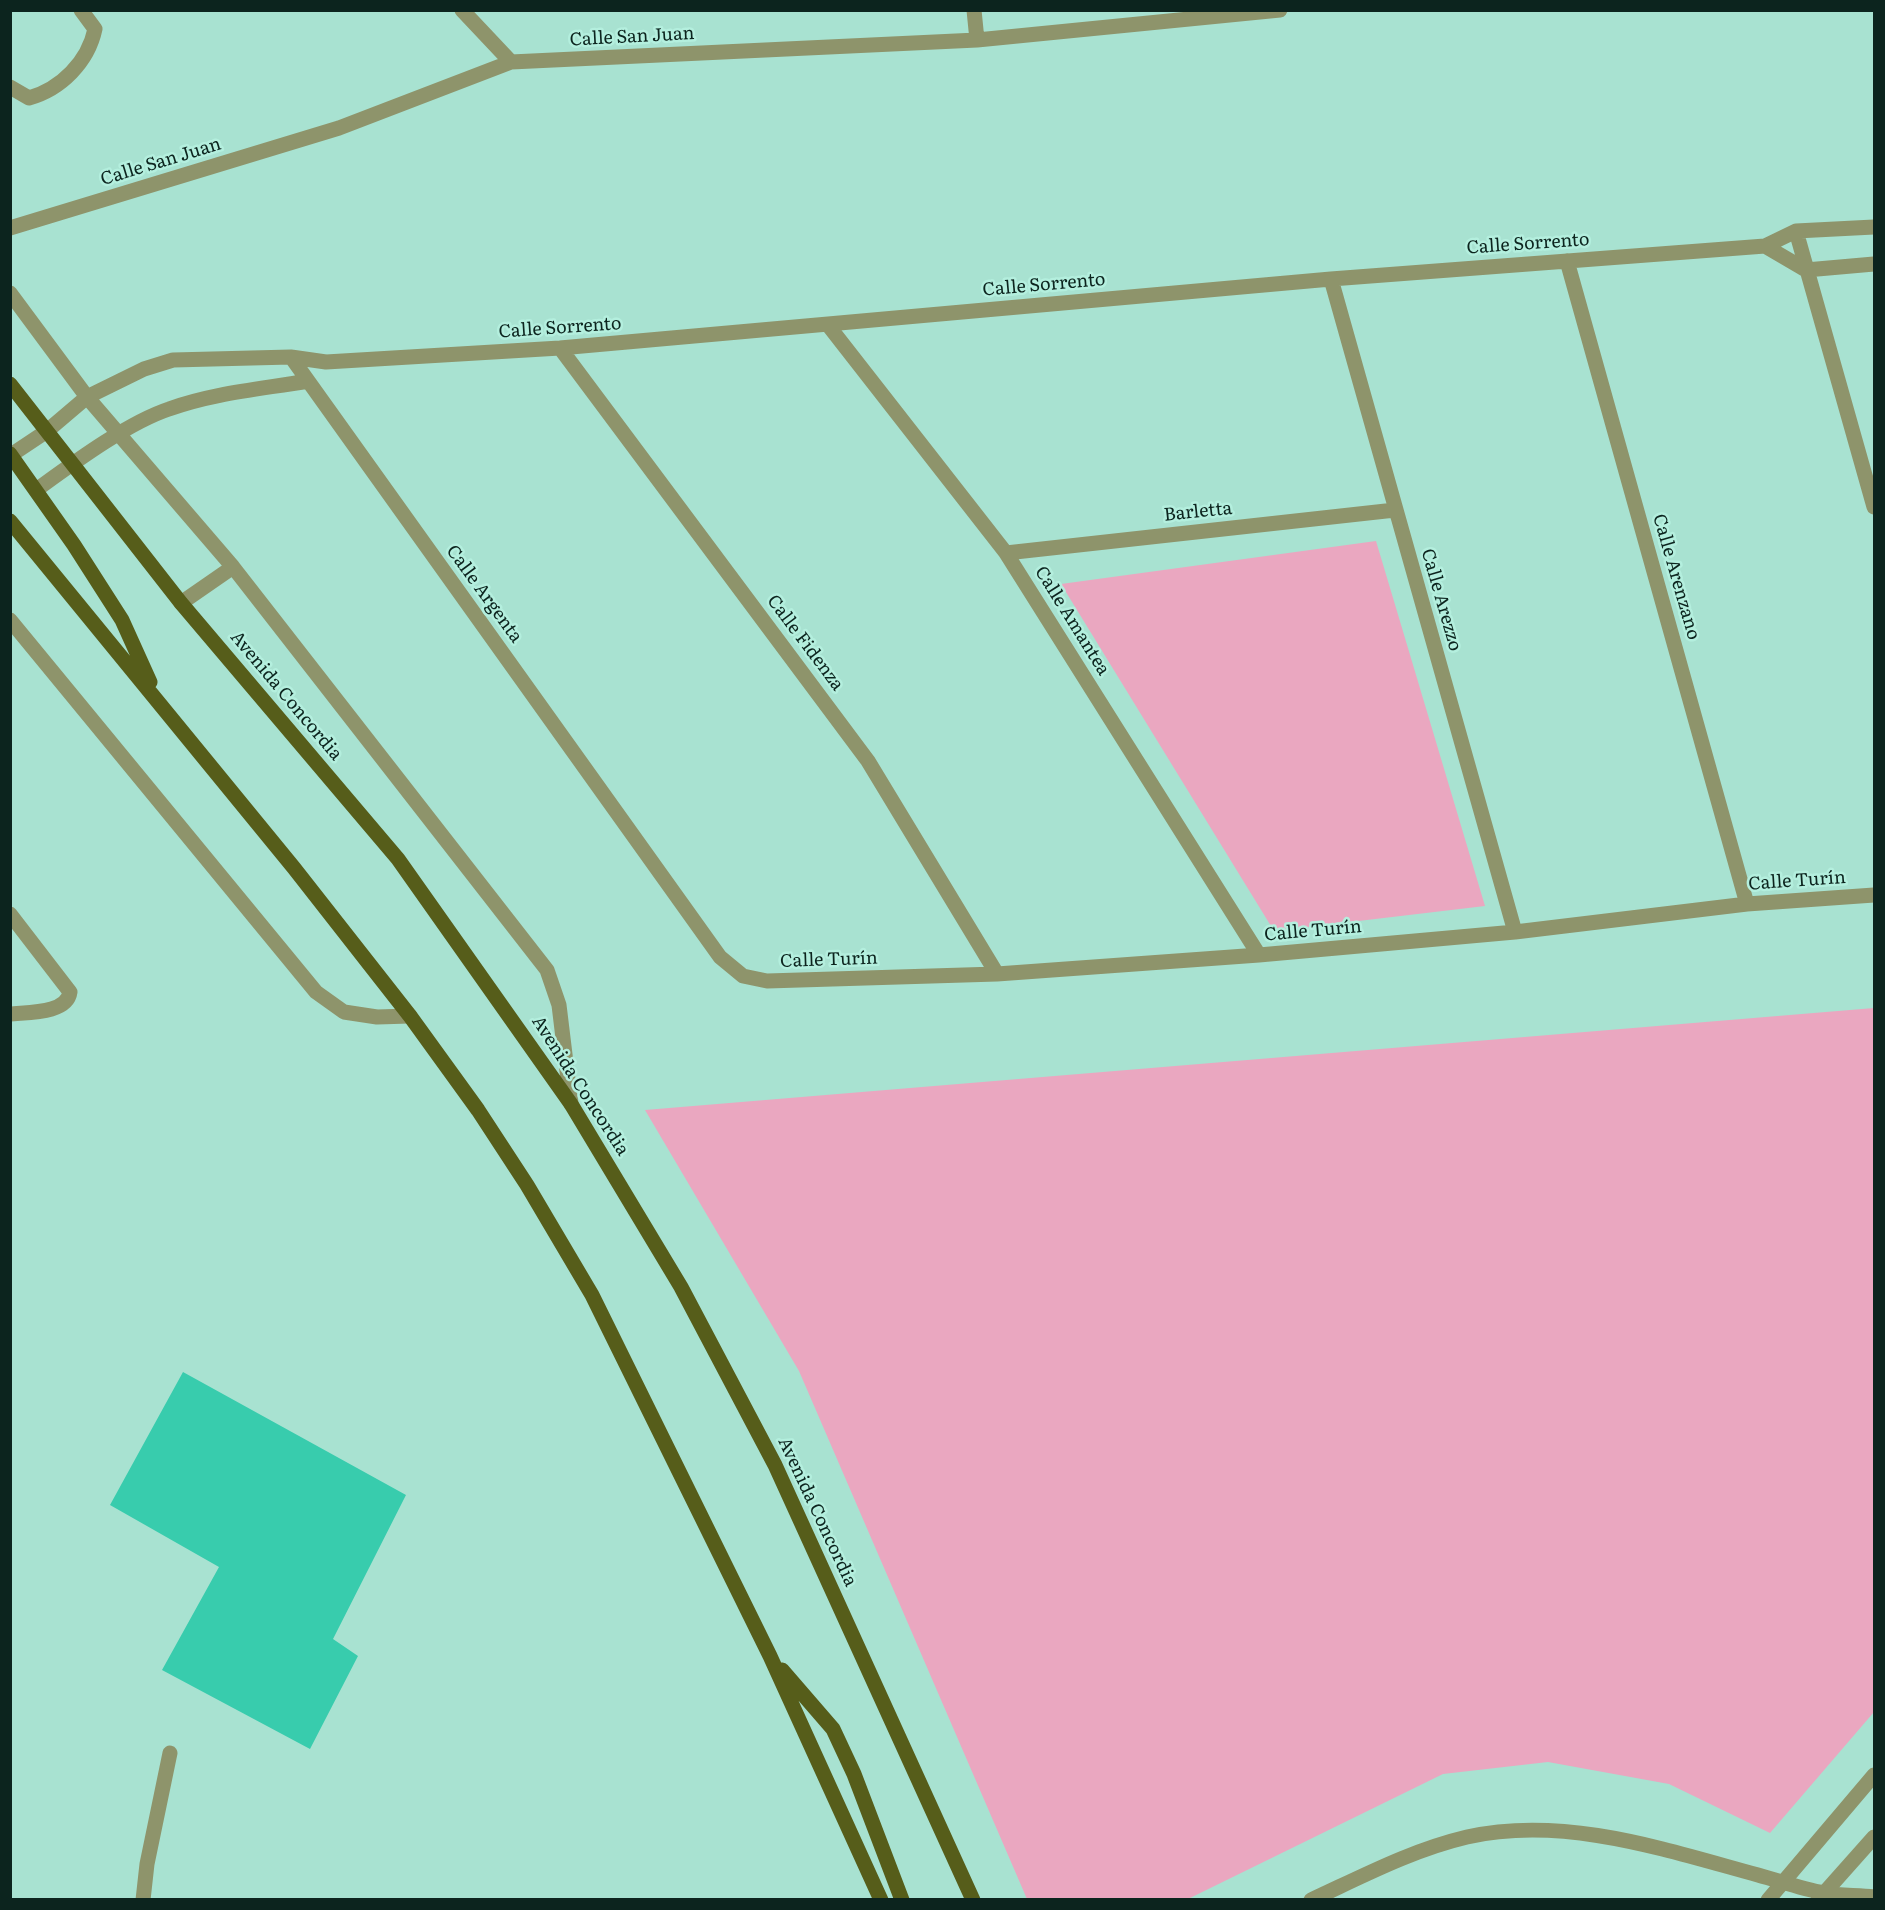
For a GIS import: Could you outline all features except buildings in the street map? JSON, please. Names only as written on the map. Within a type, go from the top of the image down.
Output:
[{"type":"main road","name":"Avenida Concordia","points":[[10,384],[74,463],[181,603],[398,859],[571,1104],[681,1287],[775,1465],[973,1899]]},
{"type":"main road","points":[[11,455],[122,620],[158,699]]},
{"type":"main road","points":[[10,521],[158,699],[410,1016],[478,1110],[592,1295],[770,1656],[881,1899]]},
{"type":"main road","points":[[770,1656],[833,1729],[854,1774],[902,1899]]},
{"type":"street","points":[[10,87],[29,98],[46,93],[81,63],[91,47],[95,29],[81,10]]},
{"type":"street","points":[[462,10],[511,62]]},
{"type":"street","points":[[974,10],[977,40]]},
{"type":"street","name":"Calle San Juan","points":[[10,228],[339,128],[511,62],[977,40],[1280,10]]},
{"type":"street","name":"Calle Sorrento","points":[[11,455],[47,431],[87,397],[144,369],[172,360],[291,357],[326,362],[560,348],[1332,279],[1765,246],[1796,231],[1875,227]]},
{"type":"street","points":[[1796,231],[1875,507]]},
{"type":"street","points":[[1765,246],[1806,270],[1875,264]]},
{"type":"street","name":"Calle Arenzano","points":[[1567,261],[1747,904]]},
{"type":"street","name":"Calle Arezzo","points":[[1332,279],[1515,932]]},
{"type":"street","points":[[10,293],[87,397],[233,567],[547,970],[560,1005],[571,1104]]},
{"type":"street","name":"Calle Amantea","points":[[828,325],[1006,553],[1259,955]]},
{"type":"street","name":"Calle Fidenza","points":[[560,348],[868,761],[997,974]]},
{"type":"street","name":"Calle Argenta","points":[[291,357],[720,957],[743,976],[753,980]]},
{"type":"street","points":[[36,490],[120,434],[165,410],[193,400],[308,381],[326,362]]},
{"type":"street","name":"Barletta","points":[[1006,553],[1395,510]]},
{"type":"street","points":[[181,603],[233,567]]},
{"type":"street","points":[[10,620],[316,992],[344,1012],[377,1017],[410,1016]]},
{"type":"street","name":"Calle Turín","points":[[753,980],[997,974],[1259,955],[1515,932],[1747,904],[1875,895]]},
{"type":"street","points":[[10,914],[67,985],[69,998],[60,1007],[10,1014]]},
{"type":"street","points":[[143,1899],[147,1864],[170,1753]]},
{"type":"street","points":[[1768,1899],[1875,1775]]},
{"type":"street","points":[[1311,1899],[1418,1850],[1470,1836],[1524,1830],[1572,1832],[1617,1840],[1783,1882],[1821,1896],[1875,1897]]},
{"type":"street","points":[[1821,1896],[1875,1837]]},
{"type":"shaded area","points":[[1376,541],[1485,906],[1274,931],[1061,584]]},
{"type":"shaded area","points":[[1874,1008],[1874,1712],[1770,1833],[1669,1784],[1548,1762],[1443,1774],[1188,1899],[1027,1899],[799,1371],[645,1110]]}]
